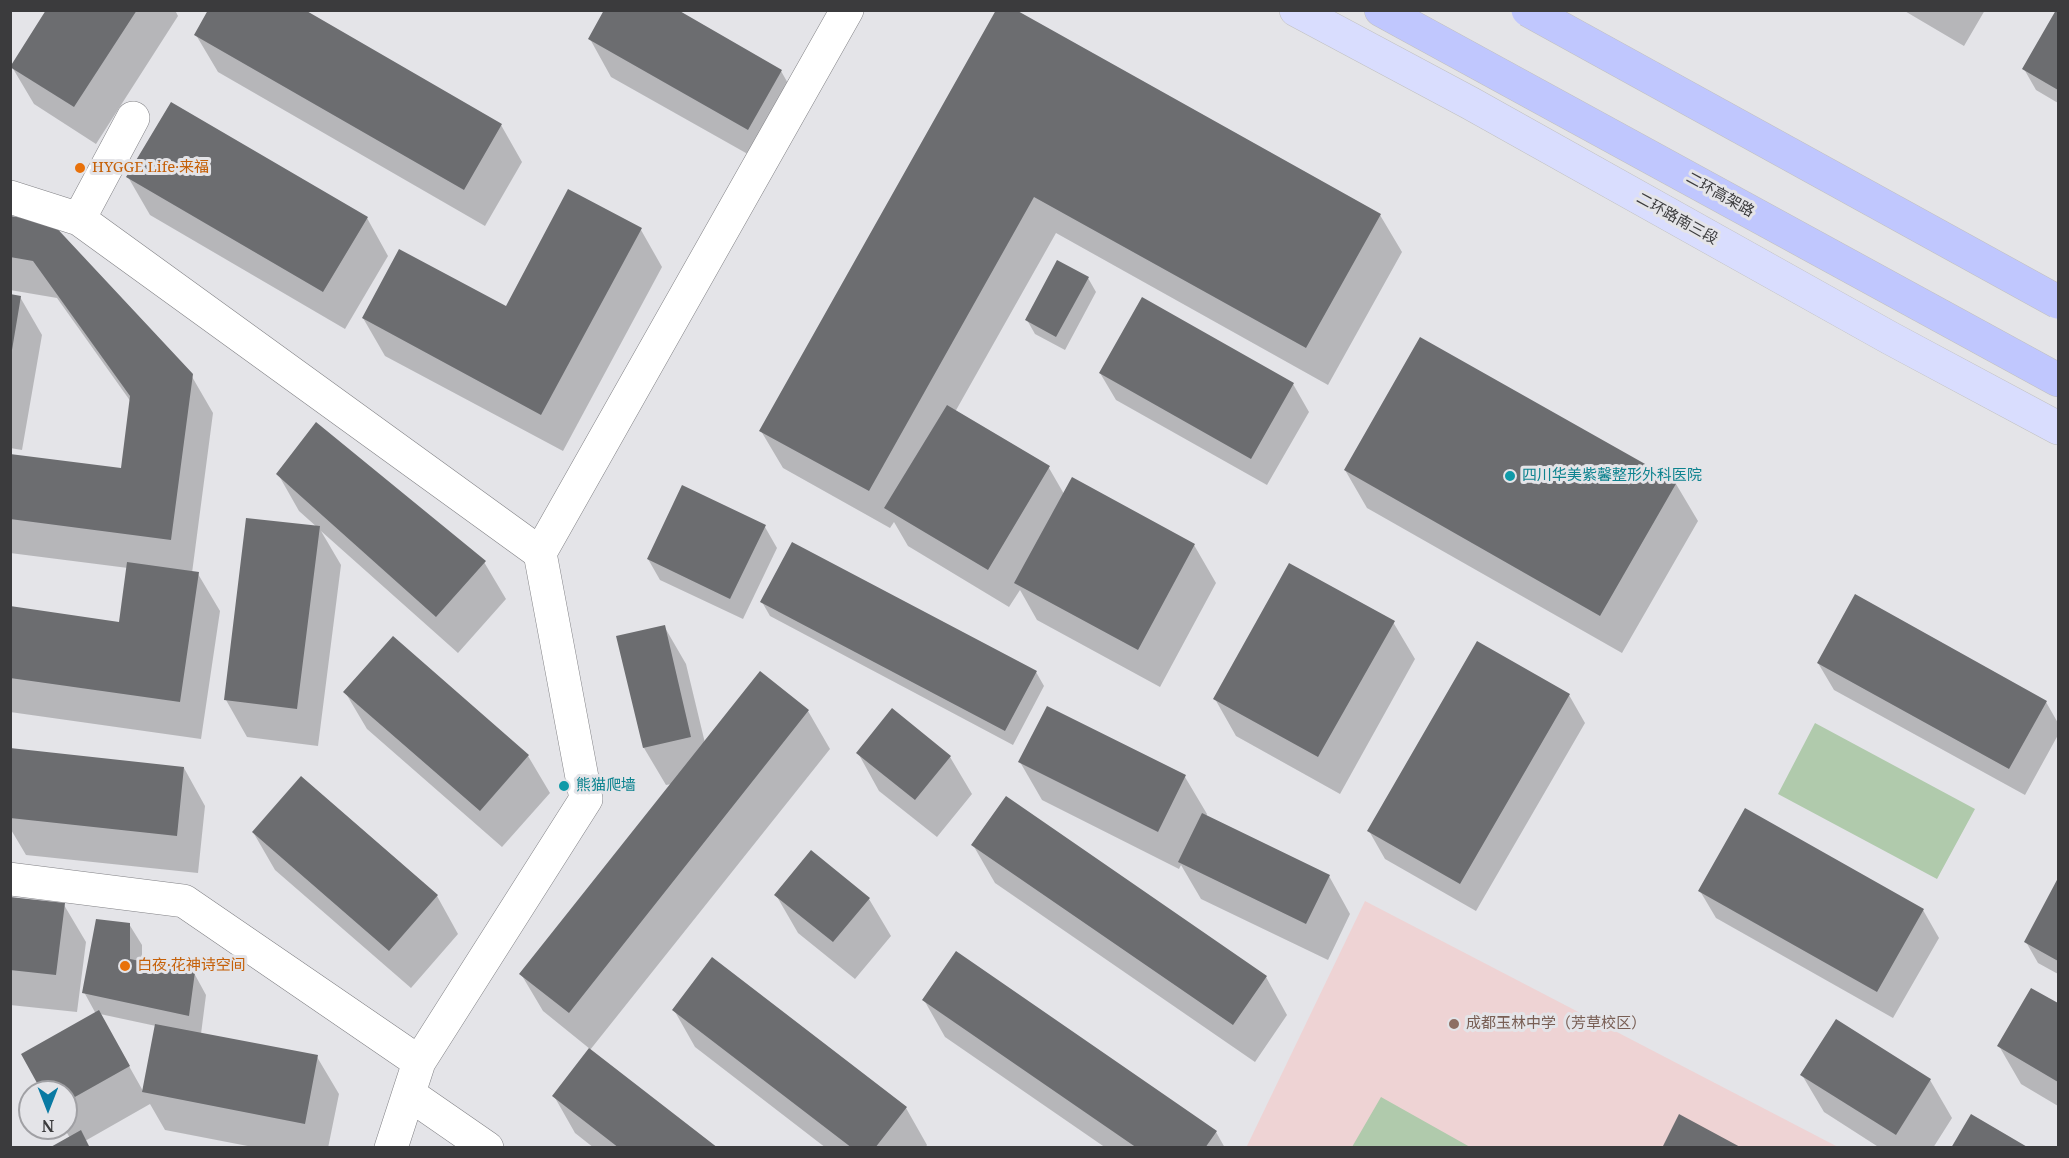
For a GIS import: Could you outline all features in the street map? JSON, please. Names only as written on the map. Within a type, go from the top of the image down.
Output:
[{"type":"highway","name":"二环高架路","points":[[1381,10],[2058,380]]},
{"type":"highway","points":[[1528,10],[2058,302]]},
{"type":"main road","name":"二环路南三段","points":[[1296,10],[1470,103],[1890,338],[2058,428]]},
{"type":"main road","points":[[1528,10],[2058,310]]},
{"type":"street","points":[[391,1148],[419,1062],[586,799],[540,553],[847,10]]},
{"type":"street","points":[[79,219],[133,118]]},
{"type":"street","points":[[10,197],[79,219],[540,553]]},
{"type":"street","points":[[10,879],[184,901],[419,1062]]},
{"type":"street","points":[[409,1094],[487,1148]]},
{"type":"shaded area","name":"成都玉林中学（芳草校区）","points":[[1365,901],[1838,1147],[1246,1148]]},
{"type":"green space","points":[[1815,723],[1975,809],[1937,879],[1778,794]]},
{"type":"green space","points":[[1381,1097],[1470,1147],[1352,1147]]},
{"type":"building","points":[[46,10],[137,10],[74,107],[10,67]]},
{"type":"building","points":[[208,10],[305,10],[502,124],[464,190],[194,35]]},
{"type":"building","points":[[604,10],[678,10],[782,70],[748,130],[588,39]]},
{"type":"building","points":[[996,10],[1016,10],[1381,214],[1306,348],[1034,197],[869,491],[759,431]]},
{"type":"building","points":[[2058,10],[2058,90],[2022,69]]},
{"type":"building","points":[[171,102],[368,217],[323,292],[126,177]]},
{"type":"building","points":[[568,189],[642,228],[541,415],[362,318],[399,249],[506,306]]},
{"type":"building","points":[[10,216],[51,222],[193,374],[171,540],[10,519],[10,454],[121,468],[130,396],[33,261],[10,257]]},
{"type":"building","points":[[1057,260],[1089,277],[1056,337],[1025,320]]},
{"type":"building","points":[[10,294],[21,296],[12,350],[10,350]]},
{"type":"building","points":[[1142,297],[1294,383],[1251,459],[1099,373]]},
{"type":"building","name":"四川华美紫馨整形外科医院","points":[[1420,337],[1677,482],[1600,616],[1344,470]]},
{"type":"building","points":[[947,405],[1050,466],[988,570],[884,508]]},
{"type":"building","points":[[316,422],[486,561],[436,617],[276,474]]},
{"type":"building","points":[[1072,477],[1195,544],[1138,650],[1014,583]]},
{"type":"building","points":[[682,485],[766,525],[730,599],[647,559]]},
{"type":"building","points":[[246,518],[320,526],[297,709],[224,700]]},
{"type":"building","points":[[792,542],[1037,671],[1005,731],[760,602]]},
{"type":"building","points":[[127,562],[199,572],[180,702],[10,678],[10,606],[119,622]]},
{"type":"building","points":[[1289,563],[1395,621],[1318,757],[1213,699]]},
{"type":"building","points":[[1855,594],[2047,701],[2009,769],[1817,663]]},
{"type":"building","points":[[665,625],[691,737],[643,748],[616,636]]},
{"type":"building","points":[[393,636],[529,755],[480,811],[343,692]]},
{"type":"building","points":[[1477,641],[1570,694],[1460,884],[1367,831]]},
{"type":"building","points":[[760,671],[809,710],[569,1013],[519,974]]},
{"type":"building","points":[[1047,706],[1186,775],[1158,832],[1018,762]]},
{"type":"building","points":[[892,708],[951,756],[915,800],[856,753]]},
{"type":"building","points":[[10,748],[184,767],[177,836],[10,818]]},
{"type":"building","points":[[301,776],[438,895],[389,951],[252,832]]},
{"type":"building","points":[[1006,796],[1267,976],[1233,1025],[971,845]]},
{"type":"building","points":[[1745,808],[1924,909],[1877,992],[1698,891]]},
{"type":"building","points":[[1202,813],[1330,875],[1306,924],[1178,862]]},
{"type":"building","points":[[811,850],[870,898],[833,942],[774,895]]},
{"type":"building","points":[[2058,878],[2058,961],[2024,942]]},
{"type":"building","points":[[10,897],[65,903],[56,975],[10,970]]},
{"type":"building","name":"白夜·花神诗空间","points":[[96,919],[130,923],[130,959],[195,972],[189,1016],[82,993]]},
{"type":"building","points":[[956,951],[1217,1131],[1205,1148],[1137,1148],[922,1000]]},
{"type":"building","points":[[712,957],[907,1107],[875,1148],[852,1148],[672,1010]]},
{"type":"building","points":[[2031,988],[2058,1003],[2058,1082],[1997,1046]]},
{"type":"building","points":[[99,1010],[130,1066],[78,1095],[78,1080],[35,1080],[21,1054]]},
{"type":"building","points":[[1836,1019],[1931,1079],[1896,1135],[1800,1075]]},
{"type":"building","points":[[155,1024],[318,1055],[305,1124],[142,1092]]},
{"type":"building","points":[[589,1048],[718,1148],[619,1148],[552,1096]]},
{"type":"building","points":[[1679,1114],[1742,1148],[1662,1148]]},
{"type":"building","points":[[1971,1114],[2029,1148],[1951,1148]]},
{"type":"building","points":[[81,1130],[90,1148],[49,1148],[63,1140],[78,1140],[78,1132]]},
{"type":"place","name":"HYGGE Life·来福","points":[[80,168]]},
{"type":"place","name":"四川华美紫馨整形外科医院","points":[[1510,476]]},
{"type":"place","name":"熊猫爬墙","points":[[564,786]]},
{"type":"place","name":"白夜·花神诗空间","points":[[125,966]]},
{"type":"place","name":"成都玉林中学（芳草校区）","points":[[1454,1024]]}]
